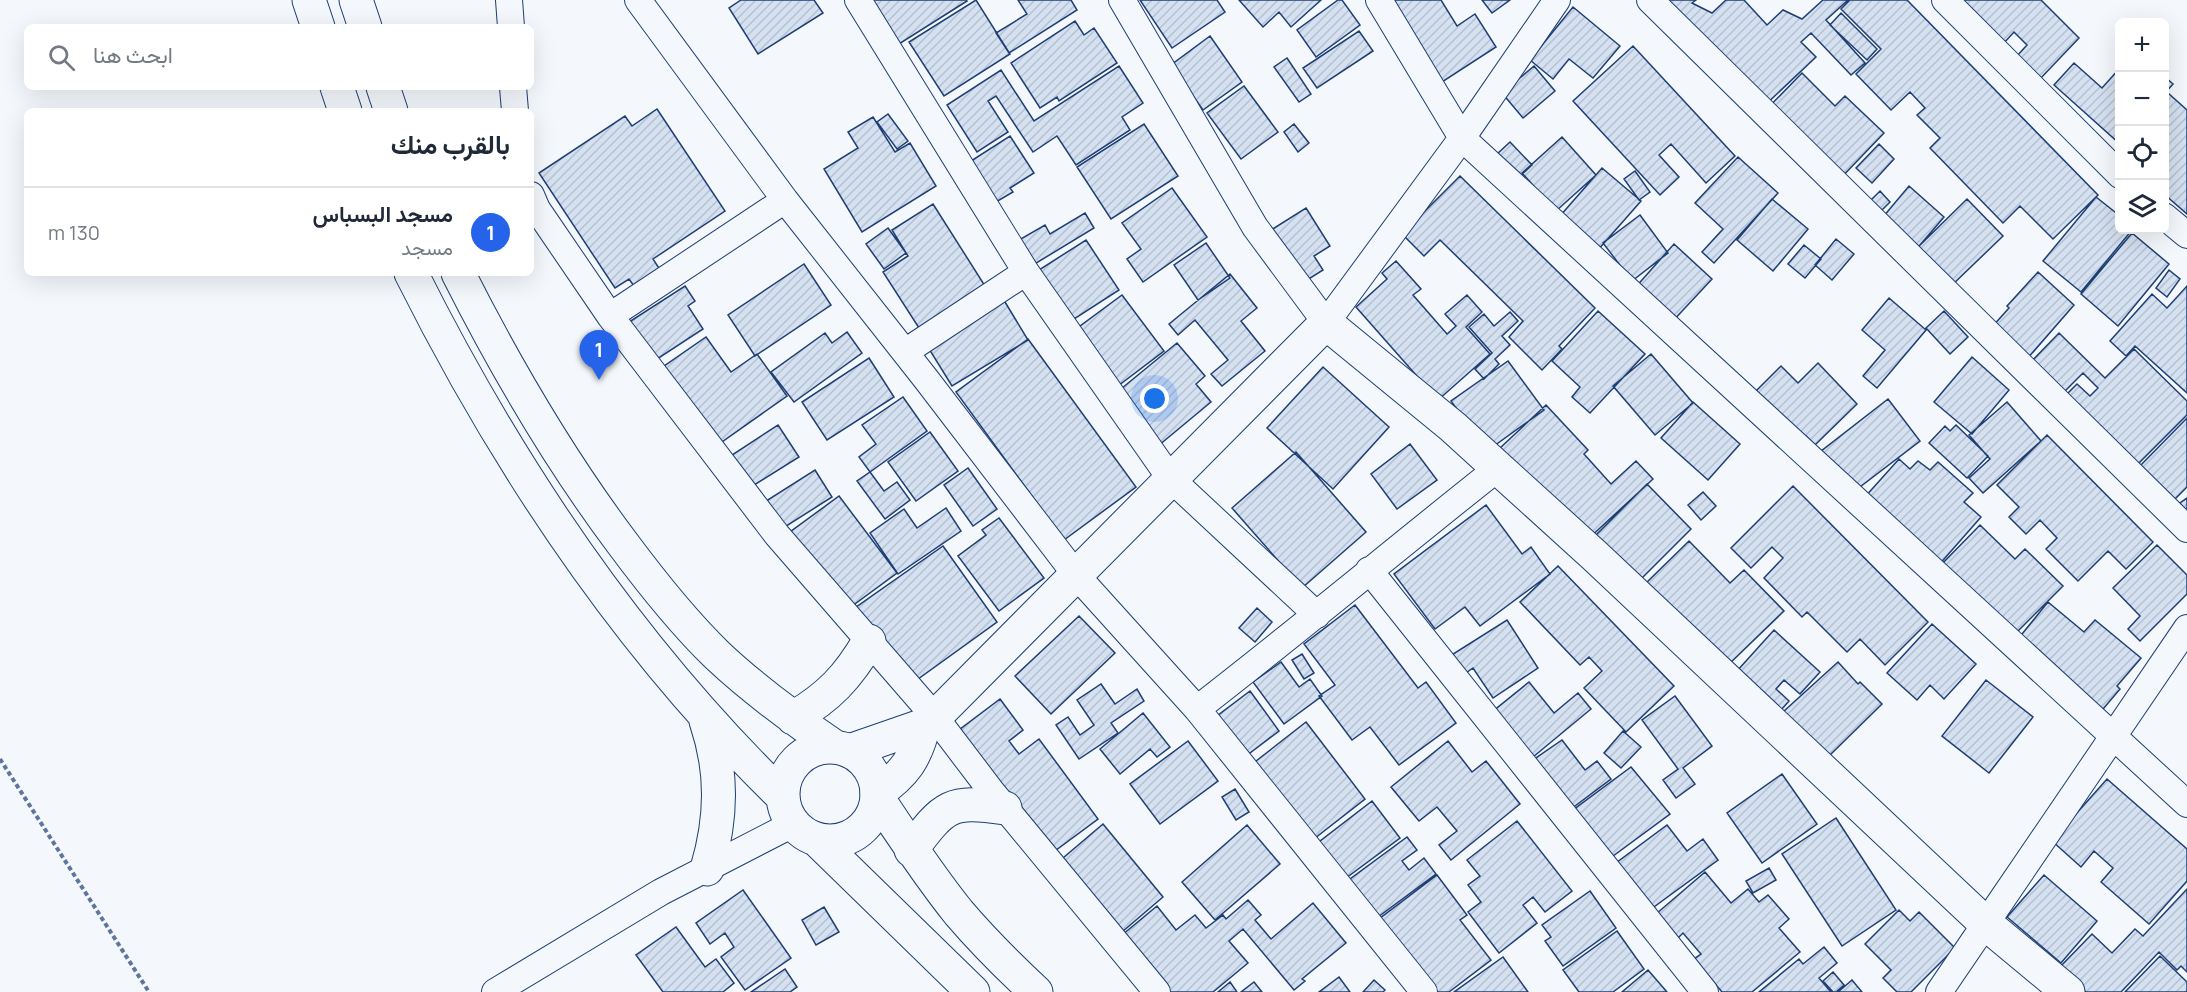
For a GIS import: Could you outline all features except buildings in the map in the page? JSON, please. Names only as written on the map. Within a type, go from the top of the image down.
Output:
[{"type":"main road","points":[[309,0],[317,24]]},
{"type":"main road","points":[[356,0],[364,24]]},
{"type":"main road","points":[[339,90],[344,108]]},
{"type":"main road","points":[[384,90],[390,108]]},
{"type":"main road","points":[[413,276],[449,348],[515,460],[618,610],[659,664],[798,820],[973,992]]},
{"type":"main road","points":[[460,276],[518,385],[554,445],[607,522],[682,618],[754,688],[793,718],[842,749],[860,758],[870,768],[875,780],[877,795],[868,823],[857,833],[845,839],[831,841],[798,820],[784,783],[797,760],[821,747],[842,749],[930,721]]},
{"type":"main road","points":[[877,795],[895,781],[909,765],[930,721],[1326,323],[1453,427],[1595,556],[1985,923],[2068,992]]},
{"type":"main road","points":[[793,718],[817,704],[838,686],[855,665],[869,641]]},
{"type":"main road","points":[[704,716],[712,741],[719,792],[717,827],[707,869]]},
{"type":"main road","points":[[877,795],[911,850],[959,913],[1036,992]]},
{"type":"main road","points":[[911,850],[934,819],[950,808],[979,804],[1005,808]]},
{"type":"street","points":[[509,0],[510,24]]},
{"type":"street","points":[[638,0],[785,200],[1076,575],[1197,709],[1424,992]]},
{"type":"street","points":[[858,0],[1026,272],[1170,478],[1317,615]]},
{"type":"street","points":[[1122,0],[1255,227],[1326,323],[1462,138],[1557,0]]},
{"type":"street","points":[[1379,0],[1462,138],[2187,804]]},
{"type":"street","points":[[1650,0],[2187,529]]},
{"type":"street","points":[[1945,0],[2115,170]]},
{"type":"street","points":[[513,90],[515,108]]},
{"type":"street","points":[[610,316],[785,200]]},
{"type":"street","points":[[534,202],[610,316],[777,535],[869,641],[930,721],[1157,992]]},
{"type":"street","points":[[2169,220],[2187,235]]},
{"type":"street","points":[[905,352],[1026,272]]},
{"type":"street","points":[[1197,709],[1498,468]]},
{"type":"street","points":[[1369,570],[1705,992]]},
{"type":"street","points":[[1939,992],[2187,628]]},
{"type":"street","points":[[495,992],[661,892],[798,820]]},
{"type":"path","points":[[0,759],[149,992]]},
{"type":"place","name":"مسجد البسباس","points":[[599,380]]}]
